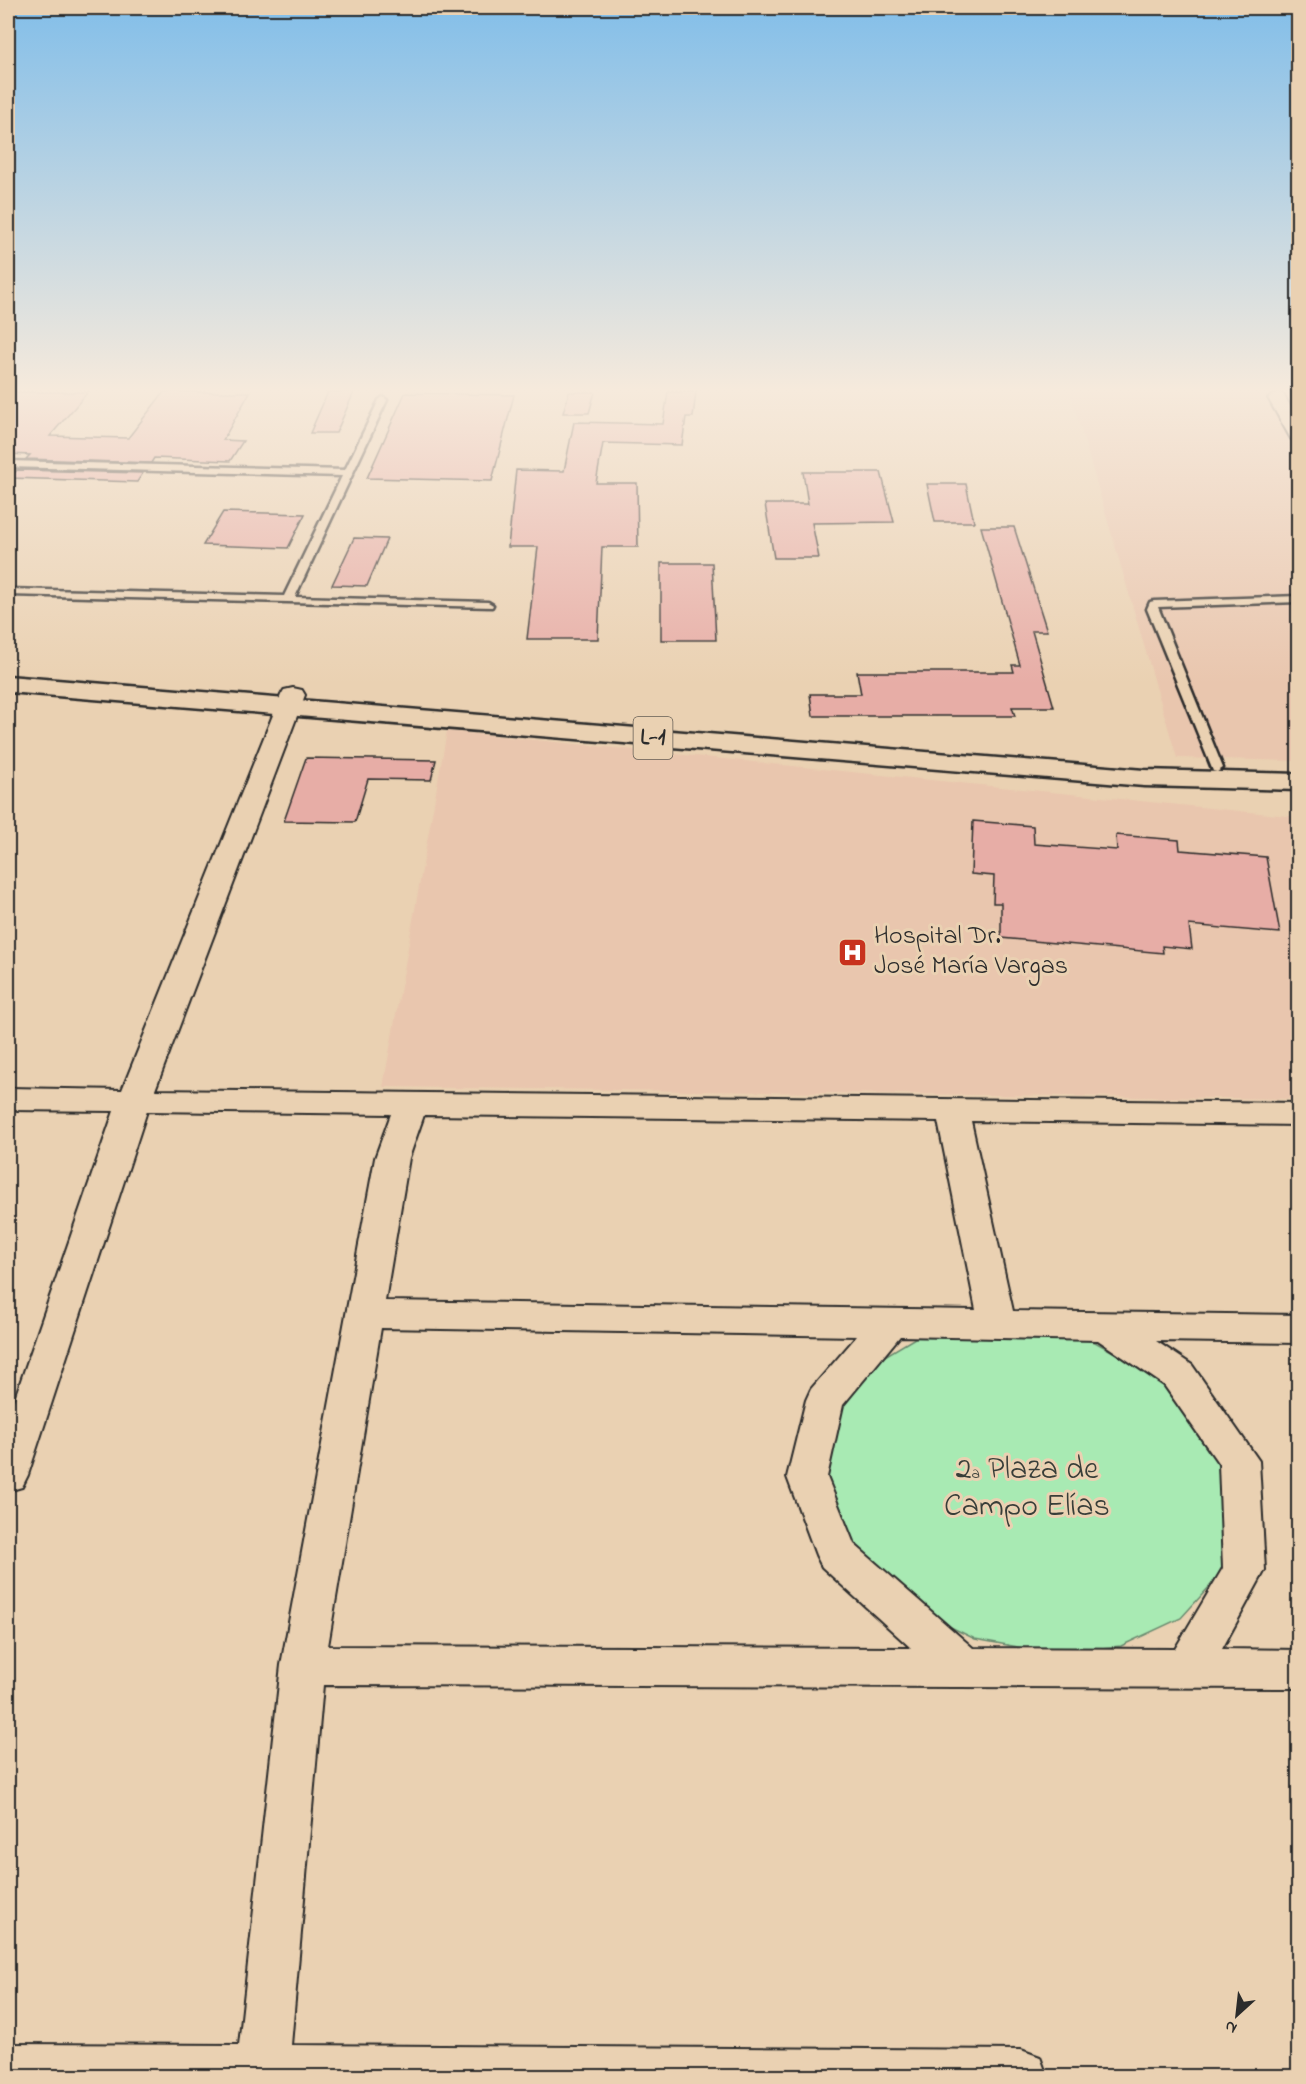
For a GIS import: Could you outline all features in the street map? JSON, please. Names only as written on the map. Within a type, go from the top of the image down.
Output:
[{"type":"main road","name":"L-1","points":[[8,672],[290,702],[1144,778],[1299,782]]},
{"type":"main road","name":"L-1","points":[[8,684],[991,753],[1299,771]]},
{"type":"street","points":[[8,1475],[135,1101],[290,702]]},
{"type":"street","points":[[8,1099],[1299,1114]]},
{"type":"street","points":[[262,2073],[303,1665],[367,1314],[392,1158],[412,1103]]},
{"type":"street","points":[[952,1110],[998,1324]]},
{"type":"street","points":[[367,1314],[1299,1329]]},
{"type":"street","points":[[890,1323],[825,1400],[807,1477],[837,1555],[964,1668]]},
{"type":"street","points":[[1106,1326],[1178,1375],[1239,1461],[1244,1570],[1187,1669]]},
{"type":"street","points":[[303,1665],[1299,1669]]},
{"type":"street","points":[[8,2070],[1021,2076]]},
{"type":"lane","points":[[288,600],[340,489]]},
{"type":"lane","points":[[8,592],[488,605]]},
{"type":"lane","points":[[1217,768],[1152,609],[1154,604],[1299,598]]},
{"type":"shaded area","points":[[1098,489],[1298,489],[1298,761],[1177,758]]},
{"type":"shaded area","name":"Hospital Dr. José María Vargas","points":[[447,731],[1298,817],[1298,1099],[383,1087]]},
{"type":"green space","name":"2ª Plaza de Campo Elías","points":[[971,1325],[1033,1326],[1095,1342],[1152,1373],[1198,1415],[1228,1467],[1236,1522],[1220,1575],[1181,1618],[1121,1646],[1050,1653],[975,1639],[910,1607],[860,1561],[830,1508],[822,1454],[836,1406],[868,1366],[915,1338]]},
{"type":"building","points":[[514,489],[637,489],[638,547],[602,547],[598,639],[527,639],[538,547],[508,547]]},
{"type":"building","points":[[806,489],[885,489],[894,522],[812,523],[819,558],[774,558],[765,504],[808,504]]},
{"type":"building","points":[[928,489],[967,489],[974,522],[935,522]]},
{"type":"building","points":[[223,512],[305,514],[288,548],[203,545]]},
{"type":"building","points":[[981,527],[1014,527],[1047,631],[1032,631],[1054,707],[1012,707],[1015,716],[813,716],[810,694],[861,694],[857,672],[1014,672],[1012,665],[1020,665]]},
{"type":"building","points":[[354,538],[387,539],[367,586],[332,585]]},
{"type":"building","points":[[661,563],[712,563],[716,640],[661,640]]},
{"type":"building","points":[[306,758],[436,760],[431,780],[368,779],[355,822],[284,821]]},
{"type":"building","points":[[973,821],[1033,826],[1034,844],[1117,850],[1116,835],[1179,840],[1180,850],[1266,857],[1280,933],[1189,925],[1192,949],[1162,946],[1163,953],[1001,938],[1001,903],[993,903],[994,876],[971,874]]},
{"type":"place","name":"Hospital Dr. José María Vargas","points":[[853,952]]}]
